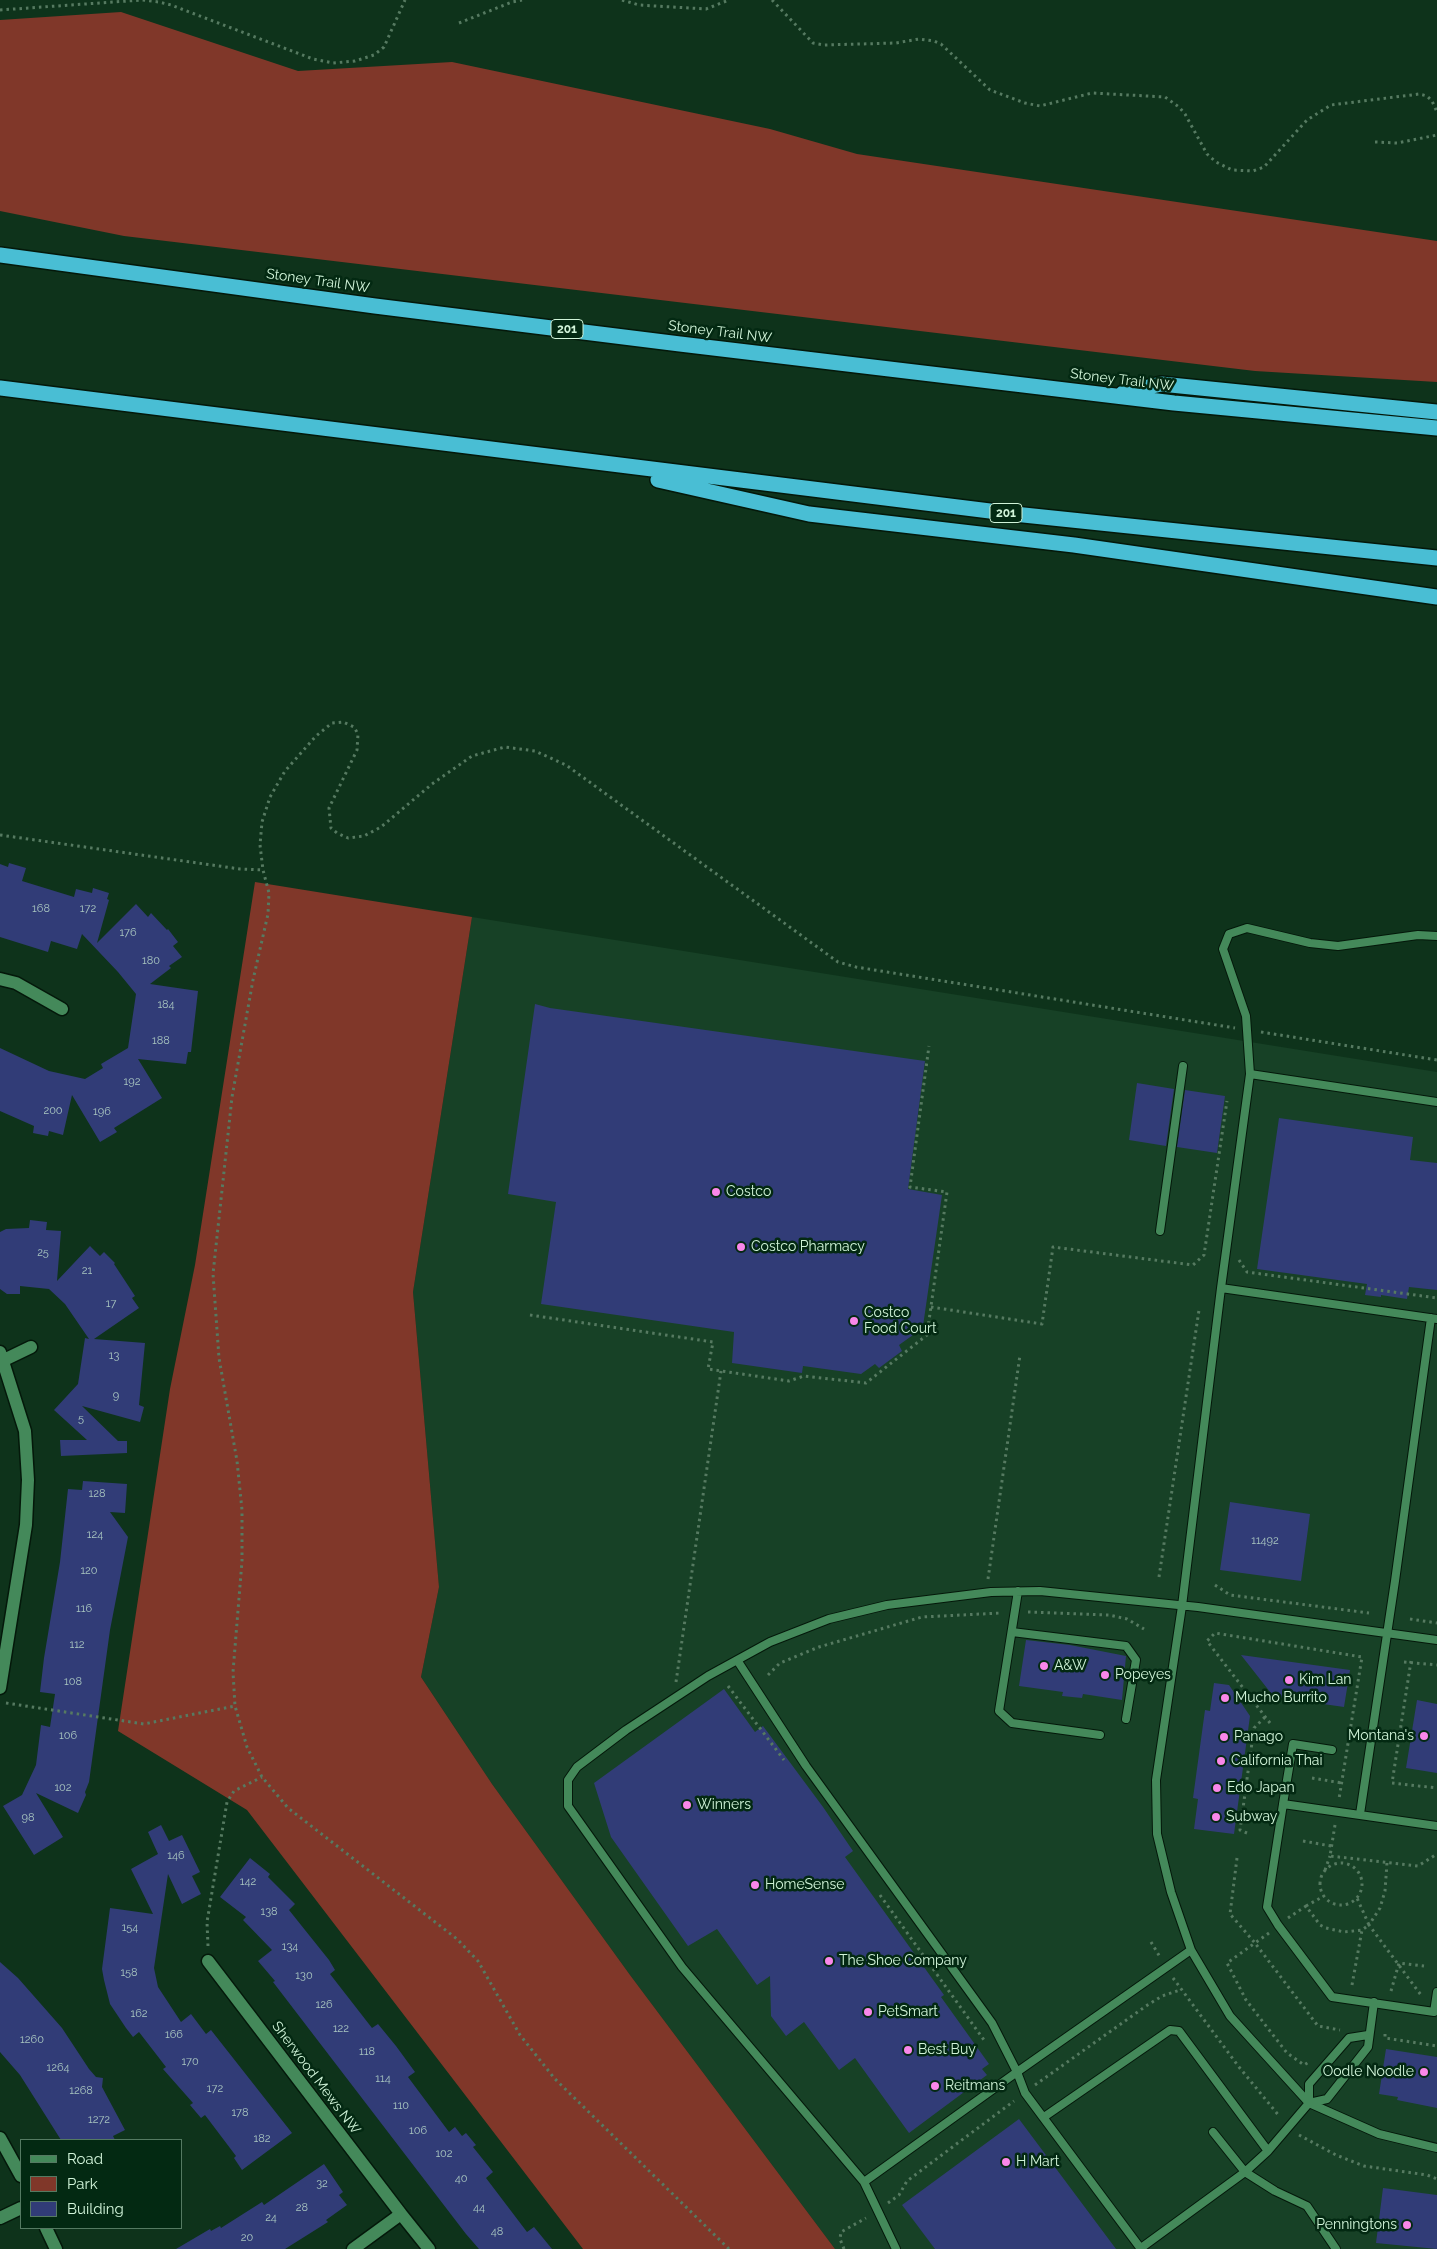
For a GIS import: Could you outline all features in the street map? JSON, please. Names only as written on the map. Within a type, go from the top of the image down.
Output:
[{"type":"highway","points":[[0,245],[19,257]]},
{"type":"highway","name":"Stoney Trail NW","points":[[0,255],[404,309],[1115,396],[1437,428]]},
{"type":"highway","points":[[1115,396],[1161,384],[1437,412]]},
{"type":"highway","name":"201","points":[[0,388],[1014,514],[1437,558]]},
{"type":"highway","points":[[576,461],[809,514],[1074,545],[1437,598]]},
{"type":"street","points":[[0,979],[16,983],[62,1009]]},
{"type":"street","points":[[0,1688],[26,1525],[28,1480],[25,1431],[2,1356],[31,1347]]},
{"type":"street","name":"Sherwood Mews NW","points":[[208,1961],[428,2249]]},
{"type":"street","points":[[0,2138],[20,2174]]},
{"type":"street","points":[[0,2218],[20,2208]]},
{"type":"street","points":[[353,2249],[401,2214]]},
{"type":"street","points":[[46,2229],[52,2248]]},
{"type":"lane","points":[[1437,936],[1418,935],[1338,946],[1310,943],[1247,928],[1229,934],[1223,949],[1246,1016],[1250,1074],[1221,1288],[1182,1606],[1156,1780],[1157,1834],[1171,1892],[1191,1950],[1230,2016],[1309,2104],[1379,2134],[1437,2148]]},
{"type":"lane","points":[[1160,1231],[1183,1066]]},
{"type":"lane","points":[[1250,1074],[1437,1102]]},
{"type":"lane","points":[[1221,1288],[1434,1318],[1360,1814]]},
{"type":"lane","points":[[1018,1591],[999,1711],[1012,1722],[1100,1735]]},
{"type":"lane","points":[[896,2249],[864,2182],[682,1967],[568,1806],[568,1780],[577,1767],[626,1730],[736,1660],[770,1642],[829,1620],[887,1605],[1018,1591],[1182,1606],[1437,1640]]},
{"type":"lane","points":[[1012,1632],[1126,1646],[1136,1660],[1126,1719]]},
{"type":"lane","points":[[736,1660],[806,1766],[992,2023],[1017,2072],[1025,2093],[1141,2248],[1245,2172],[1268,2151],[1309,2104],[1327,2099],[1368,2047],[1368,2035],[1374,2002]]},
{"type":"lane","points":[[1332,1750],[1293,1744],[1267,1907],[1278,1926],[1332,1997],[1434,2012],[1437,1992]]},
{"type":"lane","points":[[1283,1804],[1437,1826]]},
{"type":"lane","points":[[864,2182],[1191,1950]]},
{"type":"lane","points":[[1044,2117],[1170,2030],[1179,2031],[1268,2151]]},
{"type":"lane","points":[[1309,2104],[1309,2084],[1349,2038],[1368,2035]]},
{"type":"lane","points":[[1213,2132],[1245,2172],[1275,2191],[1307,2206],[1336,2249]]},
{"type":"path","points":[[0,10],[142,0],[159,2],[312,59],[332,63],[355,61],[374,55],[384,47],[392,33],[405,0]]},
{"type":"path","points":[[458,23],[522,0]]},
{"type":"path","points":[[622,0],[639,5],[706,9],[729,0]]},
{"type":"path","points":[[772,0],[813,43],[824,45],[896,43],[919,39],[934,41],[941,44],[990,90],[1024,103],[1040,106],[1092,93],[1165,97],[1180,107],[1186,114],[1207,154],[1216,162],[1232,170],[1253,171],[1264,167],[1307,120],[1332,105],[1419,94],[1427,96],[1432,101],[1437,112]]},
{"type":"path","points":[[1375,142],[1397,143],[1437,135]]},
{"type":"path","points":[[729,2249],[556,2079],[520,2035],[478,1961],[458,1939],[288,1808],[262,1777],[247,1747],[235,1706],[234,1644],[242,1561],[242,1510],[237,1461],[218,1358],[213,1274],[232,1097],[253,980],[268,914],[269,893],[263,870],[262,822],[270,797],[285,771],[316,736],[332,723],[343,722],[354,727],[358,734],[357,750],[329,808],[331,828],[348,838],[364,836],[381,827],[432,784],[472,756],[505,747],[535,751],[566,765],[838,962],[1437,1060]]},
{"type":"path","points":[[0,835],[240,869],[263,870]]},
{"type":"path","points":[[530,1315],[713,1342],[708,1369],[789,1381],[804,1376],[866,1383],[927,1335],[947,1192],[910,1187],[929,1046]]},
{"type":"path","points":[[931,1307],[1042,1324],[1053,1247]]},
{"type":"path","points":[[1238,1253],[1238,1260],[1247,1272],[1437,1298]]},
{"type":"path","points":[[1159,1577],[1199,1310]]},
{"type":"path","points":[[988,1582],[1020,1355]]},
{"type":"path","points":[[676,1684],[721,1371]]},
{"type":"path","points":[[1215,1586],[1230,1595],[1369,1613]]},
{"type":"path","points":[[768,1674],[771,1674],[780,1662],[819,1647],[922,1616],[1015,1612],[1109,1615],[1127,1619],[1144,1629]]},
{"type":"path","points":[[1410,1619],[1437,1623]]},
{"type":"path","points":[[1270,1722],[1207,1641],[1215,1633],[1362,1657],[1339,1800]]},
{"type":"path","points":[[1404,1662],[1411,1661],[1437,1665]]},
{"type":"path","points":[[1411,1661],[1392,1783],[1437,1788]]},
{"type":"path","points":[[0,1702],[144,1724],[235,1706]]},
{"type":"path","points":[[1247,1833],[1240,1830],[1254,1728],[1266,1716]]},
{"type":"path","points":[[208,1961],[208,1922],[227,1802],[234,1791],[262,1777]]},
{"type":"path","points":[[1312,1778],[1342,1783]]},
{"type":"path","points":[[1325,1870],[1336,1863],[1343,1862],[1356,1868],[1362,1879],[1361,1893],[1352,1902],[1340,1905],[1334,1904],[1324,1896],[1320,1883],[1330,1856],[1335,1824]]},
{"type":"path","points":[[1304,1842],[1332,1846]]},
{"type":"path","points":[[1330,1856],[1418,1866],[1437,1854]]},
{"type":"path","points":[[1237,1858],[1230,1914],[1255,1943],[1318,2026],[1340,2030],[1335,2037]]},
{"type":"path","points":[[1306,1906],[1320,1925],[1326,1928],[1344,1932],[1362,1930],[1369,1925],[1380,1908],[1385,1891],[1387,1863]]},
{"type":"path","points":[[1286,1920],[1324,1896]]},
{"type":"path","points":[[1357,1898],[1369,1925],[1422,1995]]},
{"type":"path","points":[[1352,1985],[1362,1930]]},
{"type":"path","points":[[1271,1931],[1227,1963],[1246,2000],[1286,2053],[1304,2065],[1311,2060]]},
{"type":"path","points":[[1399,1963],[1424,1966]]},
{"type":"path","points":[[1391,1991],[1399,1963]]},
{"type":"path","points":[[844,2249],[840,2239],[841,2232],[899,2195],[907,2181],[1146,2006],[1162,1996],[1180,1990]]},
{"type":"path","points":[[1385,2038],[1437,2046]]},
{"type":"shaded area","points":[[472,917],[1437,1072],[1437,2249],[835,2249],[630,1975],[492,1784],[421,1677],[439,1587],[413,1292]]},
{"type":"green space","points":[[121,12],[298,71],[452,62],[770,129],[857,154],[1437,241],[1437,382],[1255,371],[124,236],[0,211],[0,20]]},
{"type":"green space","points":[[255,882],[472,917],[413,1292],[439,1587],[421,1677],[492,1784],[630,1975],[835,2249],[583,2249],[247,1810],[118,1731],[170,1389],[195,1265]]},
{"type":"building","points":[[9,863],[26,868],[22,881],[74,897],[76,889],[92,893],[93,888],[109,893],[107,899],[109,900],[97,943],[136,904],[148,917],[151,913],[168,929],[178,942],[173,946],[182,957],[169,966],[171,968],[150,984],[198,991],[191,1052],[188,1052],[186,1064],[138,1059],[162,1098],[114,1128],[117,1132],[100,1142],[72,1095],[63,1135],[49,1131],[48,1136],[33,1133],[34,1126],[0,1111],[0,1048],[49,1071],[85,1079],[103,1068],[101,1064],[128,1048],[136,994],[82,934],[77,949],[51,941],[48,952],[0,937],[0,864],[8,867]]},
{"type":"building","name":"Costco","points":[[535,1004],[550,1008],[925,1061],[908,1189],[942,1195],[923,1326],[915,1325],[913,1335],[899,1345],[902,1351],[879,1368],[875,1364],[861,1374],[803,1366],[802,1373],[732,1363],[734,1332],[541,1304],[556,1202],[508,1194]]},
{"type":"building","points":[[1137,1083],[1174,1089],[1166,1146],[1129,1140]]},
{"type":"building","points":[[1185,1090],[1225,1096],[1217,1153],[1177,1147]]},
{"type":"building","points":[[1279,1118],[1413,1137],[1410,1160],[1437,1163],[1437,1290],[1409,1287],[1407,1299],[1381,1295],[1381,1297],[1365,1295],[1367,1284],[1257,1269]]},
{"type":"building","points":[[30,1220],[47,1222],[46,1230],[61,1231],[57,1281],[90,1246],[100,1256],[104,1252],[115,1263],[135,1296],[132,1298],[139,1308],[94,1339],[145,1343],[139,1405],[144,1407],[140,1422],[82,1406],[118,1441],[127,1441],[127,1453],[61,1456],[60,1440],[87,1440],[54,1410],[78,1384],[85,1338],[89,1339],[65,1304],[49,1289],[20,1286],[20,1294],[7,1294],[0,1289],[0,1232],[6,1229],[29,1228]]},
{"type":"building","points":[[83,1481],[127,1484],[125,1513],[110,1512],[128,1537],[110,1630],[86,1795],[78,1813],[36,1793],[63,1837],[34,1855],[3,1806],[22,1795],[36,1765],[41,1725],[50,1727],[55,1694],[40,1692],[44,1658],[60,1562],[68,1489],[82,1490]]},
{"type":"building","points":[[1230,1502],[1310,1514],[1301,1581],[1220,1570]]},
{"type":"building","points":[[1026,1640],[1070,1645],[1126,1656],[1122,1700],[1083,1694],[1082,1698],[1062,1696],[1063,1692],[1019,1686]]},
{"type":"building","points":[[1241,1655],[1350,1670],[1344,1707],[1274,1697]]},
{"type":"building","points":[[1214,1683],[1229,1685],[1250,1716],[1234,1834],[1194,1829],[1198,1799],[1193,1798],[1205,1710],[1210,1711]]},
{"type":"building","points":[[724,1689],[755,1732],[763,1726],[823,1807],[853,1851],[845,1857],[944,1995],[941,1997],[989,2064],[982,2069],[987,2075],[909,2133],[855,2058],[839,2070],[804,2022],[786,2036],[771,2016],[770,1976],[757,1985],[717,1929],[688,1946],[611,1837],[594,1783]]},
{"type":"building","name":"Montana's","points":[[1417,1700],[1437,1704],[1437,1773],[1406,1768]]},
{"type":"building","points":[[161,1825],[169,1841],[182,1835],[200,1872],[192,1876],[201,1894],[182,1904],[168,1874],[154,1968],[158,1987],[181,2022],[191,2014],[206,2034],[211,2030],[292,2133],[242,2170],[234,2158],[236,2156],[205,2115],[201,2118],[190,2105],[193,2103],[163,2069],[166,2067],[139,2032],[133,2037],[126,2028],[110,2004],[104,1980],[102,1969],[110,1908],[153,1914],[131,1869],[158,1854],[148,1832]]},
{"type":"building","points":[[250,1858],[270,1874],[268,1877],[295,1904],[289,1910],[329,1960],[335,1970],[330,1974],[372,2028],[378,2024],[396,2046],[415,2072],[408,2077],[449,2132],[455,2127],[462,2136],[466,2133],[476,2145],[473,2147],[493,2172],[486,2178],[527,2232],[534,2227],[552,2249],[479,2249],[466,2234],[258,1961],[272,1950],[243,1920],[246,1917],[220,1897]]},
{"type":"building","points":[[0,1962],[18,1978],[62,2028],[96,2077],[103,2078],[102,2087],[125,2130],[113,2136],[114,2139],[60,2139],[20,2075],[0,2052]]},
{"type":"building","points":[[1386,2049],[1437,2057],[1437,2108],[1397,2100],[1398,2097],[1379,2094]]},
{"type":"building","name":"H Mart","points":[[1019,2119],[1116,2249],[935,2249],[902,2205]]},
{"type":"building","points":[[324,2164],[343,2192],[339,2195],[347,2205],[326,2220],[328,2222],[285,2249],[176,2249],[210,2229],[211,2231],[220,2226],[221,2228],[262,2202],[264,2205]]},
{"type":"building","name":"Penningtons","points":[[1383,2188],[1437,2195],[1437,2249],[1376,2243]]},
{"type":"place","name":"Costco","points":[[716,1192]]},
{"type":"place","name":"Costco Pharmacy","points":[[741,1247]]},
{"type":"place","name":"Costco Food Court","points":[[854,1321]]},
{"type":"place","name":"A&W","points":[[1044,1666]]},
{"type":"place","name":"Popeyes","points":[[1105,1675]]},
{"type":"place","name":"Kim Lan","points":[[1289,1680]]},
{"type":"place","name":"Mucho Burrito","points":[[1225,1698]]},
{"type":"place","name":"Montana's","points":[[1424,1736]]},
{"type":"place","name":"Panago","points":[[1224,1737]]},
{"type":"place","name":"California Thai","points":[[1221,1761]]},
{"type":"place","name":"Edo Japan","points":[[1217,1788]]},
{"type":"place","name":"Winners","points":[[687,1805]]},
{"type":"place","name":"Subway","points":[[1216,1817]]},
{"type":"place","name":"HomeSense","points":[[755,1885]]},
{"type":"place","name":"The Shoe Company","points":[[829,1961]]},
{"type":"place","name":"PetSmart","points":[[868,2012]]},
{"type":"place","name":"Best Buy","points":[[908,2050]]},
{"type":"place","name":"Oodle Noodle","points":[[1424,2072]]},
{"type":"place","name":"Reitmans","points":[[935,2086]]},
{"type":"place","name":"H Mart","points":[[1006,2162]]},
{"type":"place","name":"Penningtons","points":[[1407,2225]]}]
